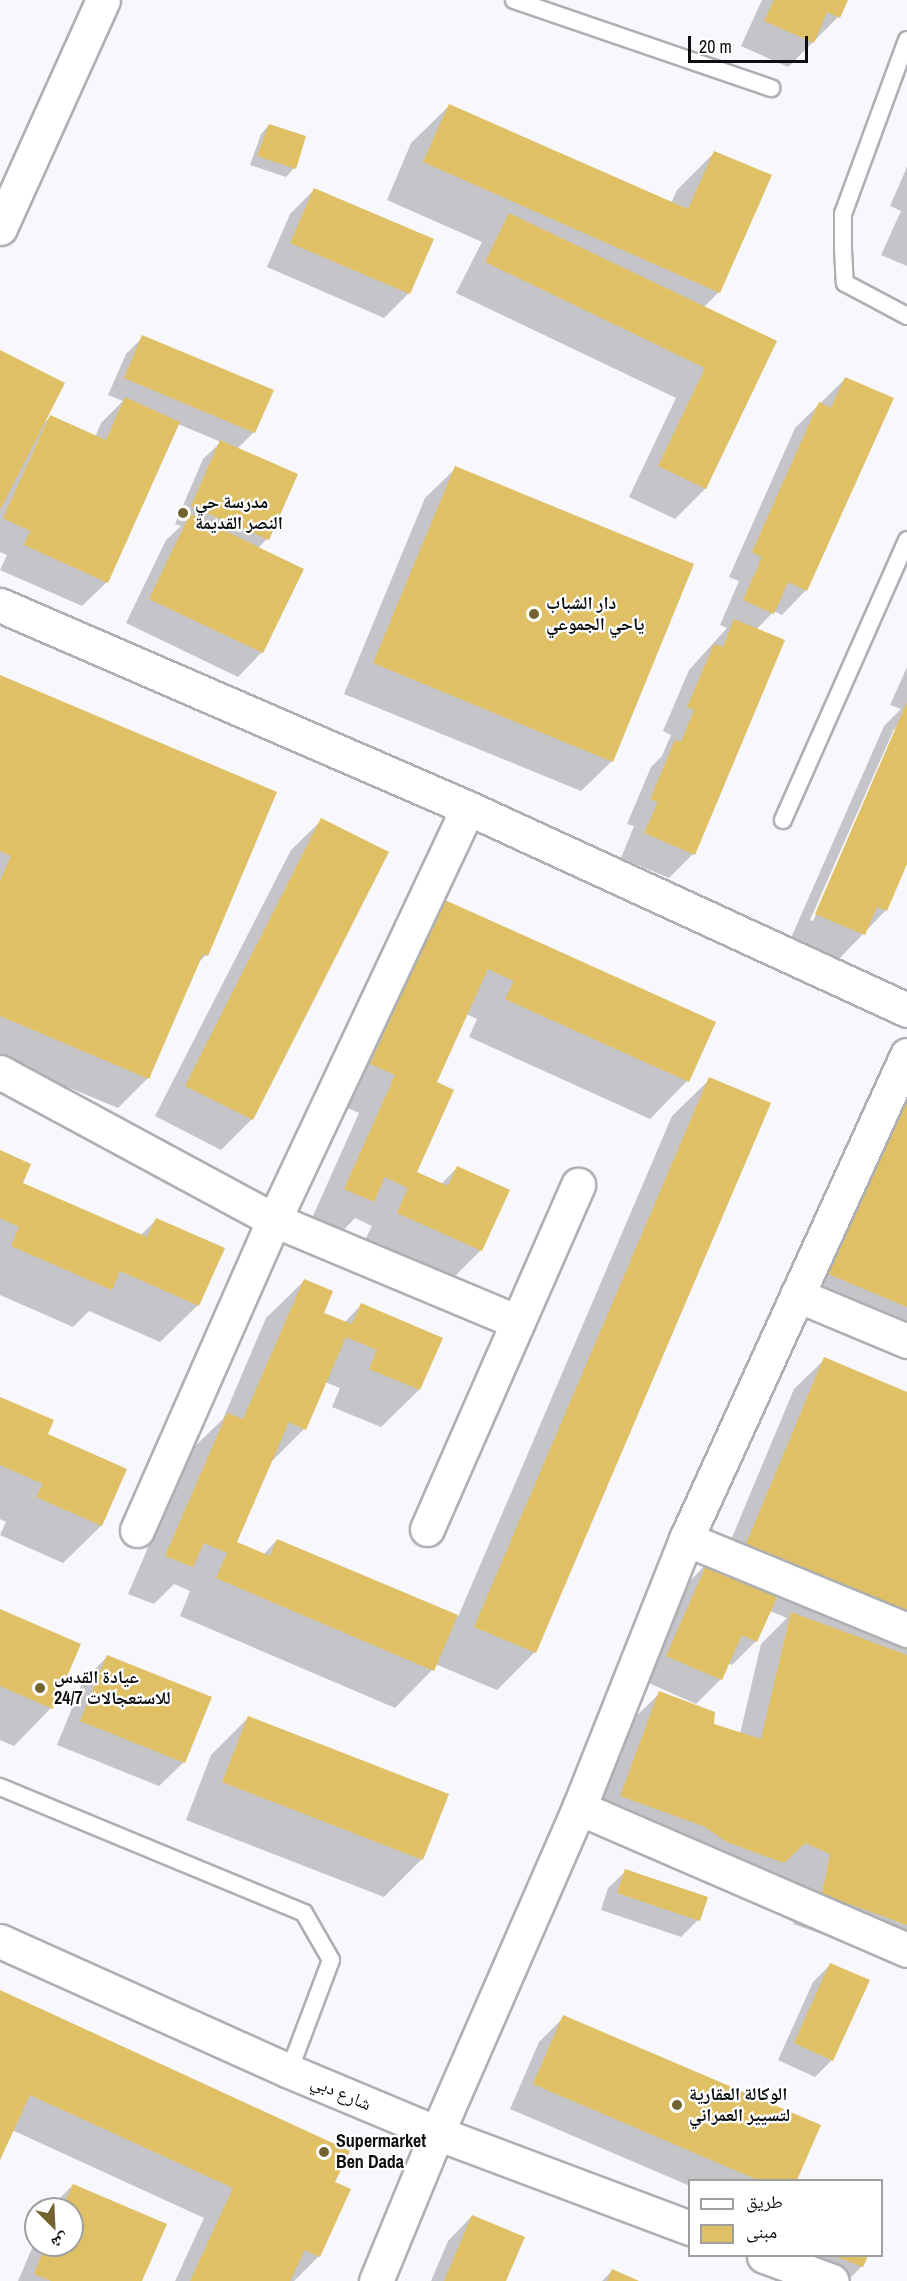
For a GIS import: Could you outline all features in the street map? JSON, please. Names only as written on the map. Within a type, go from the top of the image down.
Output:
[{"type":"street","points":[[0,228],[103,0]]},
{"type":"street","points":[[0,605],[468,808],[907,1010]]},
{"type":"street","points":[[137,1530],[274,1220],[468,808]]},
{"type":"street","points":[[376,2281],[437,2133],[579,1808],[686,1539],[907,1055]]},
{"type":"street","points":[[0,1072],[274,1220],[518,1322]]},
{"type":"street","points":[[427,1529],[578,1185]]},
{"type":"street","points":[[797,1295],[907,1341]]},
{"type":"street","points":[[686,1539],[907,1630]]},
{"type":"street","points":[[579,1808],[907,1950]]},
{"type":"street","name":"شارع دبي","points":[[0,1941],[289,2071],[437,2133],[688,2227]]},
{"type":"street","points":[[767,2257],[832,2281]]},
{"type":"lane","points":[[514,0],[771,88]]},
{"type":"lane","points":[[907,40],[843,214],[843,249],[845,283],[907,316]]},
{"type":"lane","points":[[783,820],[907,540]]},
{"type":"lane","points":[[0,1787],[304,1913],[331,1960],[289,2071]]},
{"type":"building","points":[[774,0],[848,0],[840,18],[827,12],[814,43],[764,21]]},
{"type":"building","points":[[449,104],[688,209],[714,151],[772,175],[720,293],[423,162]]},
{"type":"building","points":[[269,124],[306,136],[296,169],[257,156]]},
{"type":"building","points":[[314,188],[434,239],[410,294],[290,243]]},
{"type":"building","points":[[509,213],[777,341],[706,489],[658,466],[705,368],[485,262]]},
{"type":"building","points":[[142,335],[274,390],[255,433],[124,378]]},
{"type":"building","points":[[0,350],[65,383],[0,510]]},
{"type":"building","points":[[845,377],[894,398],[807,591],[788,582],[774,614],[743,600],[762,557],[752,552],[819,402],[831,408]]},
{"type":"building","points":[[125,397],[180,422],[108,583],[24,545],[30,531],[3,518],[50,415],[106,440]]},
{"type":"building","points":[[220,440],[298,474],[269,540],[191,506]]},
{"type":"building","name":"دار الشباب ياحي الجموعي","points":[[455,466],[694,564],[613,762],[373,663]]},
{"type":"building","points":[[190,514],[304,569],[263,653],[149,599]]},
{"type":"building","points":[[734,619],[785,640],[695,855],[644,833],[658,802],[650,799],[675,740],[681,742],[694,710],[687,707],[714,644],[723,647]]},
{"type":"building","points":[[0,675],[277,792],[208,956],[203,954],[149,1079],[0,1016],[0,881],[11,856],[0,851]]},
{"type":"building","points":[[907,702],[907,864],[887,911],[877,907],[865,935],[815,914]]},
{"type":"building","points":[[321,818],[389,852],[253,1120],[185,1086]]},
{"type":"building","points":[[445,900],[716,1022],[689,1082],[505,999],[514,981],[488,969],[437,1082],[454,1090],[417,1172],[448,1186],[457,1166],[510,1190],[482,1251],[397,1213],[408,1188],[385,1177],[374,1202],[344,1189],[395,1075],[370,1064]]},
{"type":"building","points":[[709,1077],[771,1103],[536,1653],[474,1627]]},
{"type":"building","points":[[907,1087],[907,1307],[826,1273]]},
{"type":"building","points":[[0,1150],[31,1164],[23,1183],[147,1237],[156,1218],[225,1248],[199,1306],[120,1271],[112,1290],[11,1246],[19,1227],[0,1218]]},
{"type":"building","points":[[304,1279],[333,1291],[324,1313],[352,1324],[361,1303],[443,1338],[420,1390],[369,1369],[377,1350],[346,1337],[306,1430],[289,1422],[237,1542],[270,1556],[277,1539],[458,1615],[434,1671],[216,1578],[227,1553],[204,1543],[193,1567],[165,1556],[227,1413],[243,1419]]},
{"type":"building","points":[[824,1357],[907,1392],[907,1625],[741,1556]]},
{"type":"building","points":[[0,1397],[54,1420],[48,1434],[127,1469],[102,1526],[36,1497],[43,1484],[0,1465]]},
{"type":"building","points":[[709,1559],[780,1591],[757,1642],[742,1635],[722,1680],[666,1656]]},
{"type":"building","points":[[0,1609],[81,1644],[53,1709],[0,1686]]},
{"type":"building","points":[[791,1612],[907,1655],[907,1925],[822,1894],[830,1854],[805,1843],[784,1863],[727,1842],[703,1826],[620,1796],[659,1691],[715,1712],[714,1724],[761,1739]]},
{"type":"building","points":[[107,1655],[212,1697],[185,1763],[80,1721]]},
{"type":"building","points":[[248,1716],[449,1794],[423,1860],[222,1782]]},
{"type":"building","points":[[625,1869],[708,1897],[700,1921],[617,1893]]},
{"type":"building","points":[[830,1963],[870,1980],[833,2061],[794,2043]]},
{"type":"building","points":[[0,1990],[350,2151],[335,2182],[351,2189],[320,2257],[305,2250],[290,2281],[190,2281],[233,2188],[30,2095],[0,2160]]},
{"type":"building","name":"الوكالة العقارية لتسيير العمراني","points":[[563,2015],[821,2125],[797,2179],[756,2179],[533,2084]]},
{"type":"building","points":[[73,2184],[167,2224],[142,2281],[51,2281],[34,2274],[41,2257],[84,2257],[84,2197],[67,2197]]},
{"type":"building","points":[[472,2215],[525,2237],[506,2281],[444,2281]]},
{"type":"building","points":[[838,2257],[868,2257],[863,2267]]},
{"type":"building","points":[[612,2269],[639,2281],[607,2281]]},
{"type":"place","name":"مدرسة حي النصر القديمة","points":[[183,513]]},
{"type":"place","name":"دار الشباب ياحي الجموعي","points":[[534,614]]},
{"type":"place","name":"عيادة القدس للاستعجالات 24/7","points":[[40,1688]]},
{"type":"place","name":"الوكالة العقارية لتسيير العمراني","points":[[677,2105]]},
{"type":"place","name":"Supermarket Ben Dada","points":[[324,2152]]}]
